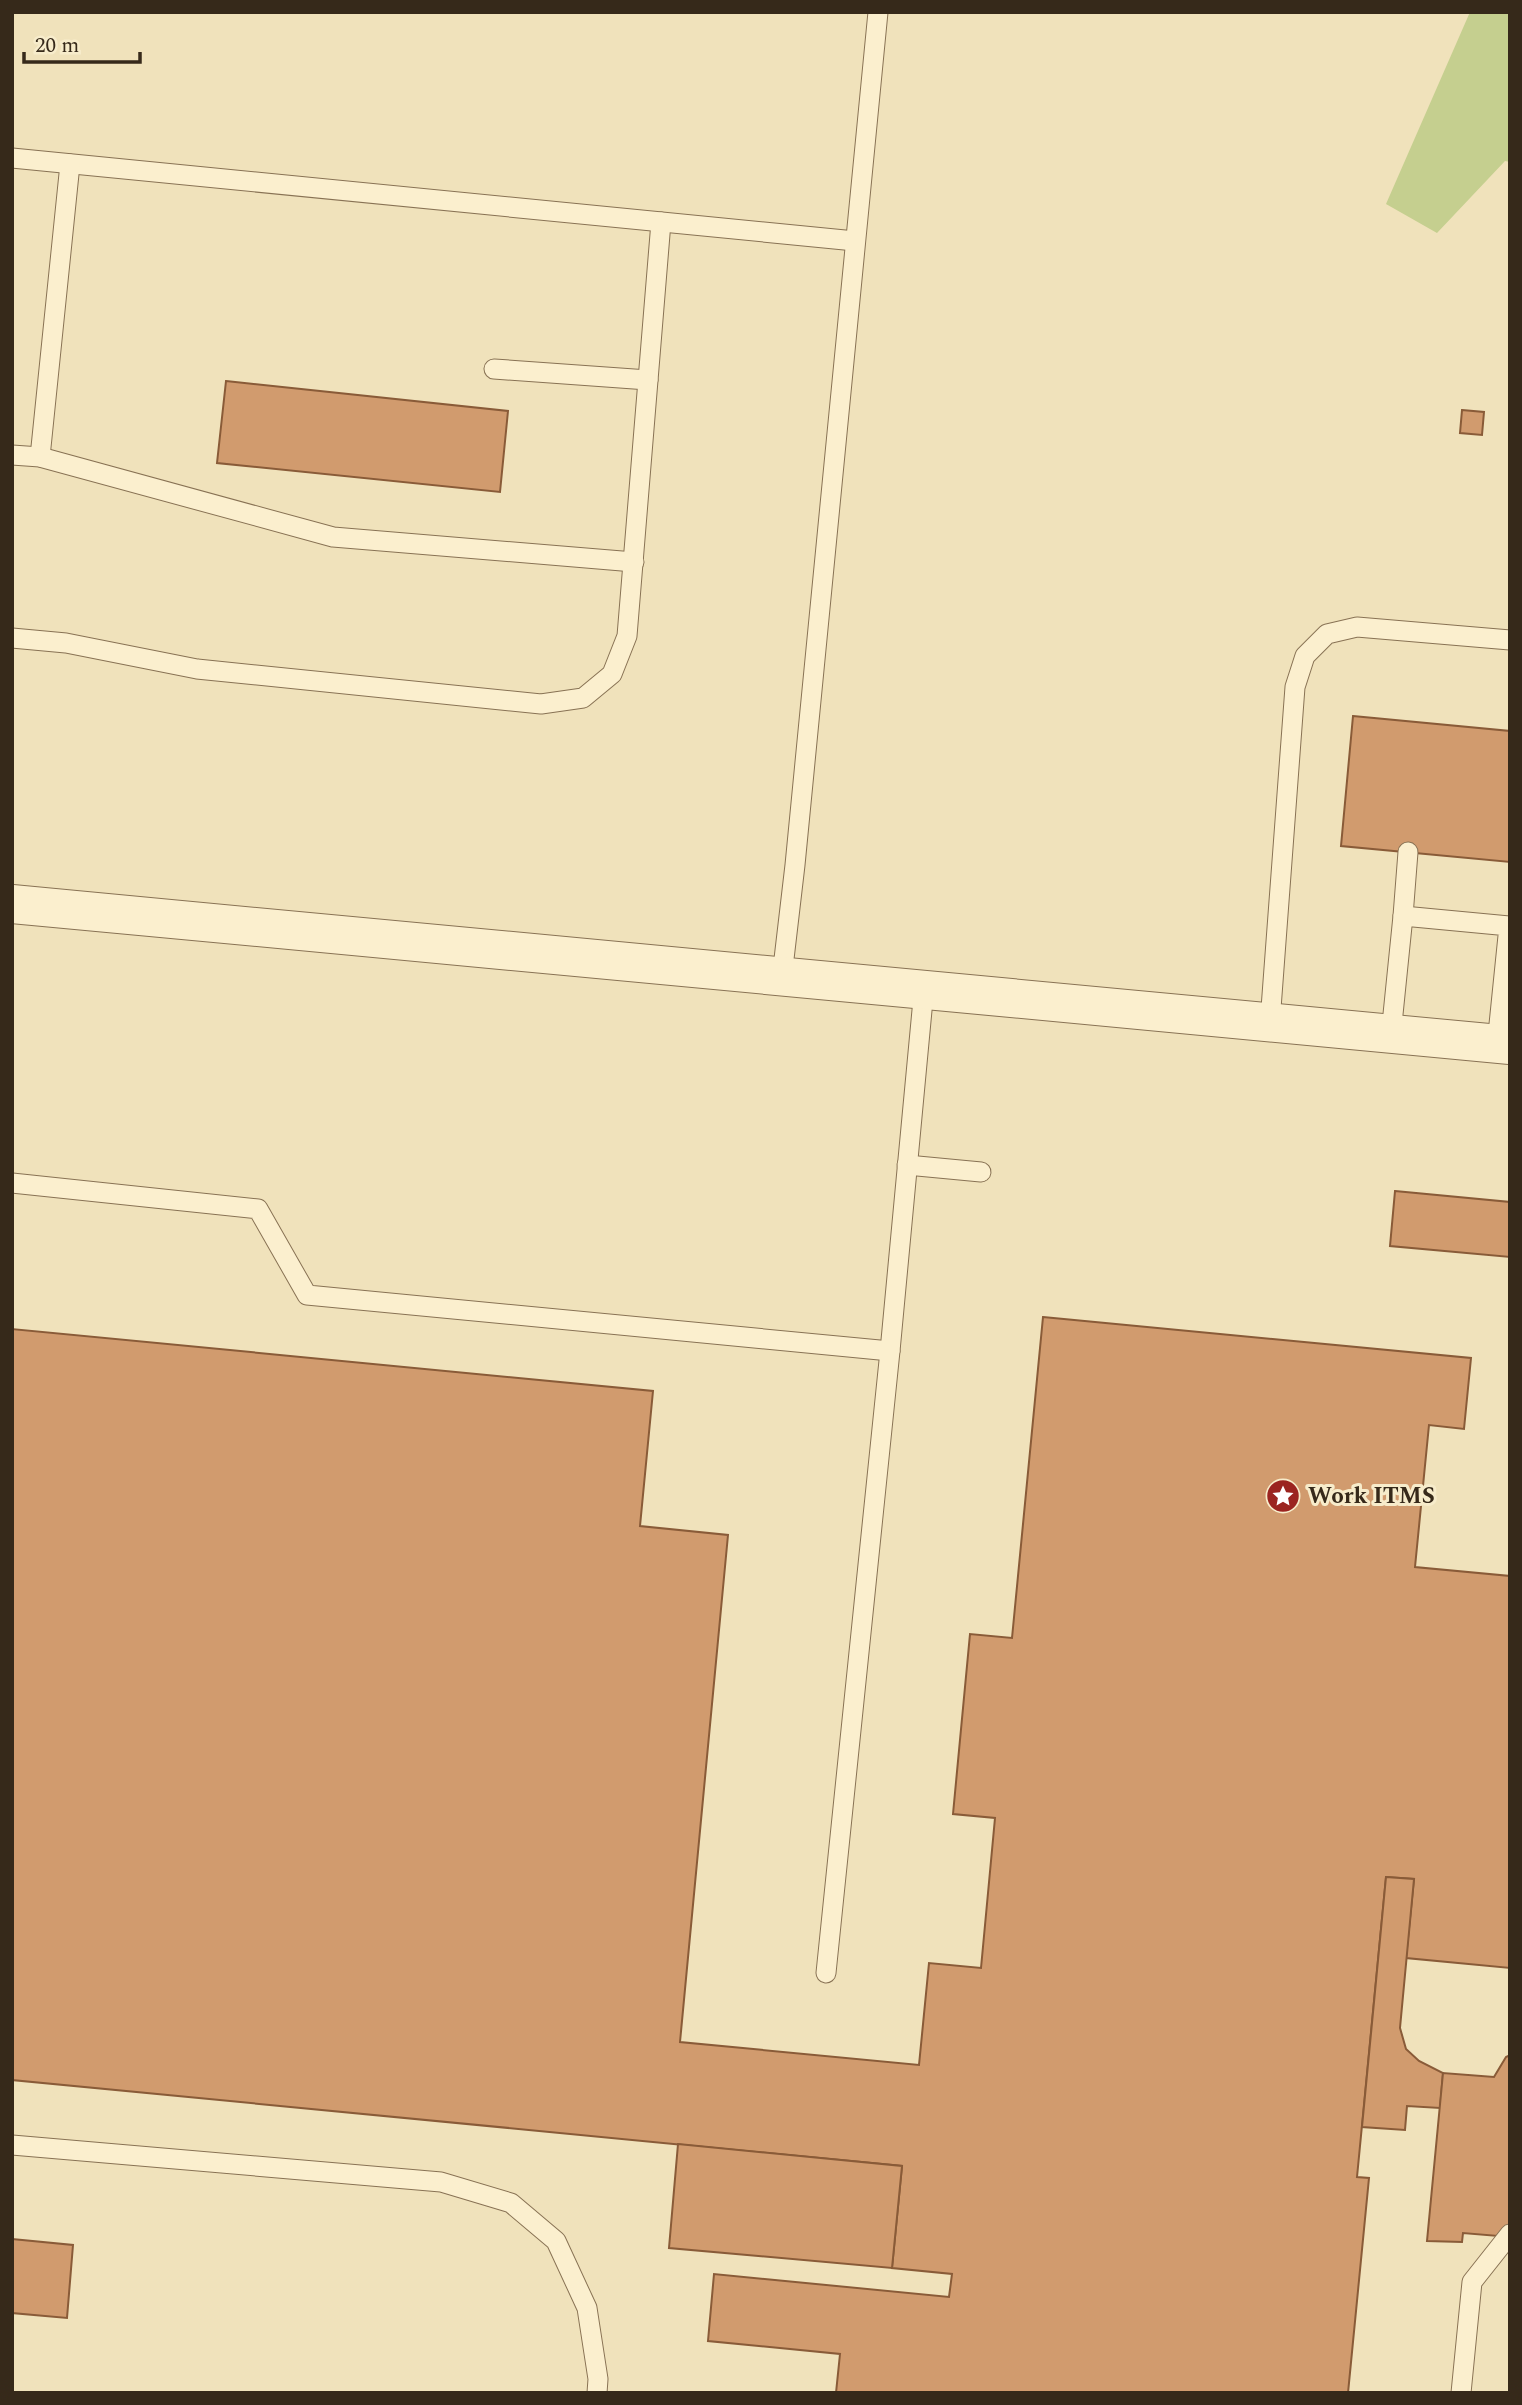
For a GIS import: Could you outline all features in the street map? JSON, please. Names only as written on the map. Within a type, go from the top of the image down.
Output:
[{"type":"street","points":[[12,904],[1504,1044]]},
{"type":"lane","points":[[782,976],[878,12]]},
{"type":"lane","points":[[12,158],[855,241]]},
{"type":"lane","points":[[40,457],[70,164]]},
{"type":"lane","points":[[12,638],[66,643],[197,669],[541,704],[583,698],[612,674],[628,636],[661,222]]},
{"type":"lane","points":[[494,369],[648,380]]},
{"type":"lane","points":[[12,454],[40,457],[333,537],[634,562]]},
{"type":"lane","points":[[1270,1022],[1296,687],[1305,656],[1327,634],[1357,627],[1510,640]]},
{"type":"lane","points":[[1391,1034],[1408,852]]},
{"type":"lane","points":[[1403,916],[1509,920],[1504,1044]]},
{"type":"lane","points":[[826,1973],[924,989]]},
{"type":"lane","points":[[907,1165],[981,1172]]},
{"type":"lane","points":[[12,1183],[258,1209],[307,1295],[890,1351]]},
{"type":"lane","points":[[12,2145],[441,2182],[511,2203],[556,2241],[587,2308],[598,2379],[597,2393]]},
{"type":"lane","points":[[1461,2393],[1472,2281],[1510,2234]]},
{"type":"green space","points":[[1470,12],[1510,12],[1510,162],[1505,161],[1437,233],[1386,204]]},
{"type":"building","points":[[226,381],[508,411],[500,492],[217,463]]},
{"type":"building","points":[[1462,410],[1484,412],[1482,435],[1460,433]]},
{"type":"building","points":[[1353,716],[1510,731],[1510,862],[1341,846]]},
{"type":"building","points":[[1395,1191],[1510,1202],[1510,1257],[1390,1246]]},
{"type":"building","points":[[1043,1317],[1471,1358],[1464,1429],[1429,1425],[1415,1567],[1510,1576],[1510,1968],[1406,1958],[1414,1879],[1386,1877],[1357,2177],[1369,2178],[1348,2393],[836,2393],[840,2354],[708,2341],[714,2274],[949,2297],[952,2274],[892,2268],[902,2166],[12,2080],[12,1329],[653,1391],[640,1526],[728,1535],[680,2042],[919,2065],[929,1963],[981,1968],[995,1818],[953,1814],[970,1634],[1012,1638]]},
{"type":"building","points":[[1386,1877],[1414,1879],[1400,2028],[1406,2049],[1419,2061],[1443,2073],[1440,2108],[1407,2106],[1405,2130],[1362,2127]]},
{"type":"building","points":[[1510,2055],[1510,2237],[1463,2233],[1462,2242],[1427,2241],[1443,2073],[1494,2077]]},
{"type":"building","points":[[678,2144],[902,2166],[892,2268],[669,2248]]},
{"type":"building","points":[[12,2239],[73,2245],[67,2318],[12,2313]]},
{"type":"place","name":"Work ITMS","points":[[1283,1496]]}]
